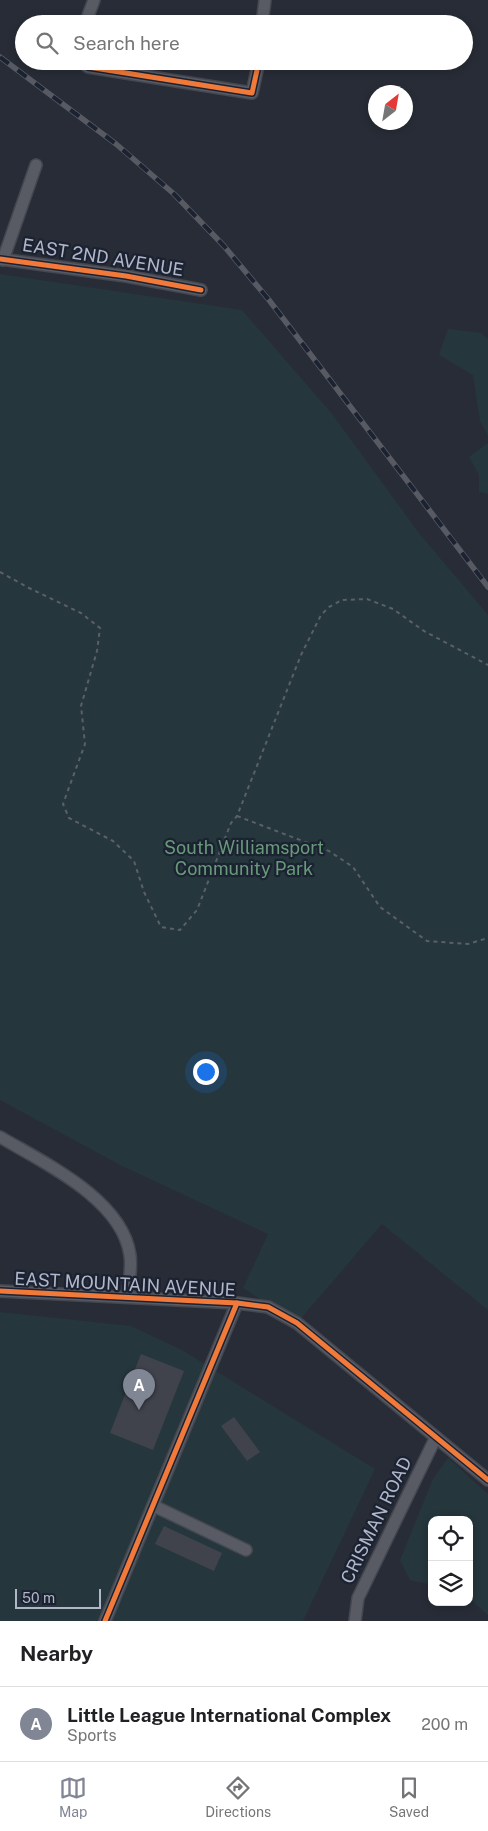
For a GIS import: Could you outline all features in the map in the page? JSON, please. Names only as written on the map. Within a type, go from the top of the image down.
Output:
[{"type":"street","points":[[88,15],[94,0]]},
{"type":"street","points":[[263,15],[265,0]]},
{"type":"street","points":[[107,70],[252,93],[256,70]]},
{"type":"street","points":[[1,260],[36,165]]},
{"type":"street","name":"EAST 2ND AVENUE","points":[[1,260],[126,276],[201,290]]},
{"type":"street","points":[[0,1137],[65,1176],[108,1210],[126,1239],[130,1255],[127,1297]]},
{"type":"street","name":"EAST MOUNTAIN AVENUE","points":[[0,1291],[238,1303],[268,1307],[297,1324],[488,1480]]},
{"type":"street","points":[[105,1621],[238,1303]]},
{"type":"street","name":"CRISMAN ROAD","points":[[355,1621],[355,1607],[358,1598],[436,1436]]},
{"type":"street","points":[[154,1506],[246,1550]]},
{"type":"path","points":[[0,572],[81,613],[100,628],[97,651],[81,706],[85,744],[63,804],[69,818],[113,841],[134,862],[144,892],[161,927],[180,930],[197,910],[231,823],[237,816],[301,655],[328,607],[342,600],[367,599],[393,609],[424,631],[488,665]]},
{"type":"path","points":[[237,816],[329,851],[353,867],[380,907],[427,941],[468,944],[488,938]]},
{"type":"green space","name":"South Williamsport Community Park","points":[[0,274],[242,310],[333,415],[419,533],[488,615],[488,1310],[382,1224],[297,1323],[243,1288],[268,1234],[120,1165],[0,1100]]},
{"type":"green space","points":[[448,329],[481,333],[488,339],[488,436],[480,421],[473,375],[439,355]]},
{"type":"green space","points":[[488,443],[488,494],[479,492],[479,475],[469,457]]},
{"type":"green space","points":[[0,1312],[131,1326],[182,1350],[375,1469],[303,1621],[0,1621]]},
{"type":"green space","points":[[448,1458],[488,1494],[488,1615],[473,1602],[473,1516],[428,1516],[428,1584],[410,1580],[400,1560],[433,1479]]},
{"type":"building","points":[[141,1354],[184,1371],[153,1450],[110,1433]]},
{"type":"building","points":[[234,1417],[260,1452],[247,1461],[221,1426]]},
{"type":"building","points":[[164,1526],[222,1553],[214,1571],[155,1544]]},
{"type":"railway","points":[[0,57],[15,68]]},
{"type":"railway","points":[[17,70],[116,144],[174,194],[224,246],[269,300],[488,587]]},
{"type":"cycle path","points":[[107,70],[252,93],[257,70]]},
{"type":"cycle path","points":[[0,259],[126,276],[201,290]]},
{"type":"cycle path","points":[[0,1291],[237,1303],[268,1307],[297,1323],[488,1480]]},
{"type":"cycle path","points":[[105,1621],[237,1303]]},
{"type":"place","name":"Little League International Complex","points":[[139,1410]]}]
